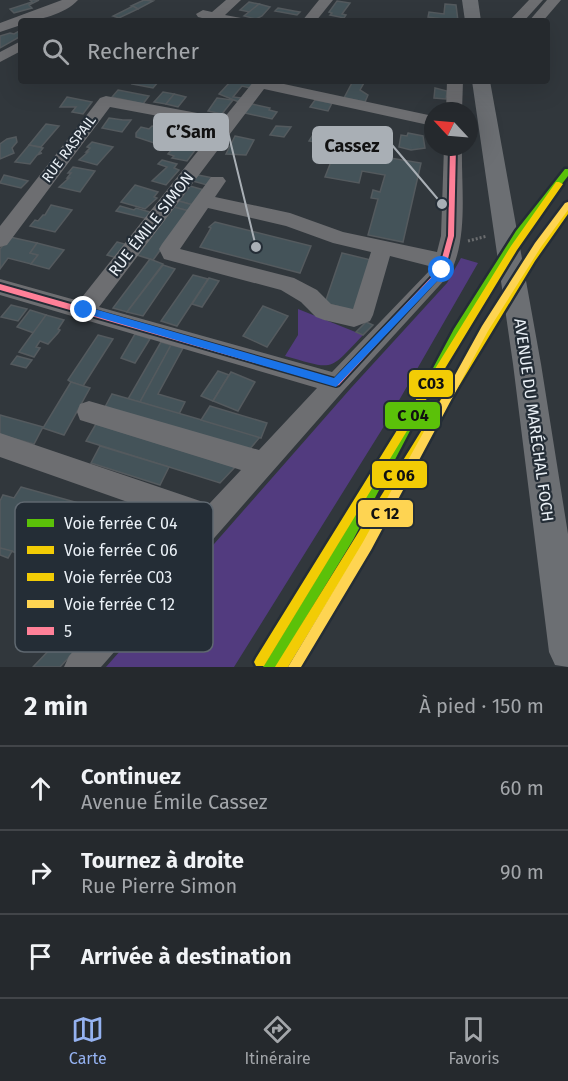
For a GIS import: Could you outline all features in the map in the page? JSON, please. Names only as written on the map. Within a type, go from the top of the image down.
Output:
[{"type":"main road","points":[[470,0],[473,18]]},
{"type":"main road","name":"AVENUE DU MARÉCHAL FOCH","points":[[481,84],[527,364],[568,652]]},
{"type":"street","points":[[220,18],[209,16],[234,0]]},
{"type":"street","points":[[311,18],[326,0]]},
{"type":"street","points":[[519,18],[536,0]]},
{"type":"street","points":[[539,18],[554,0]]},
{"type":"street","points":[[30,18],[67,9]]},
{"type":"street","points":[[0,28],[18,22]]},
{"type":"street","points":[[0,58],[18,47]]},
{"type":"street","name":"RUE ÉMILE SIMON","points":[[84,310],[260,84]]},
{"type":"street","points":[[266,84],[424,119]]},
{"type":"street","points":[[454,102],[455,84]]},
{"type":"street","name":"RUE RASPAIL","points":[[0,240],[106,101],[229,124]]},
{"type":"street","points":[[214,519],[336,383],[442,270],[451,236],[453,156]]},
{"type":"street","points":[[217,182],[169,249],[171,254],[287,284],[309,296],[324,311],[354,318],[362,315],[383,247]]},
{"type":"street","points":[[203,201],[290,220],[340,238],[446,261]]},
{"type":"street","points":[[0,287],[336,383]]},
{"type":"street","points":[[88,414],[262,464]]},
{"type":"street","points":[[0,446],[165,502]]},
{"type":"street","points":[[81,667],[94,652]]},
{"type":"path","points":[[111,502],[119,486]]},
{"type":"shaded area","points":[[461,258],[478,263],[386,423],[234,667],[106,667],[119,652],[213,652],[213,545],[447,283]]},
{"type":"shaded area","points":[[298,309],[363,335],[343,356],[330,365],[313,364],[285,356],[298,335]]},
{"type":"building","points":[[30,0],[39,0],[29,5],[32,8],[14,13],[10,9],[32,2]]},
{"type":"building","points":[[144,0],[153,1],[138,9],[131,6]]},
{"type":"building","points":[[337,1],[350,3],[342,14],[346,15],[344,18],[330,15],[332,13],[329,12]]},
{"type":"building","points":[[249,2],[259,4],[250,12],[240,10]]},
{"type":"building","points":[[259,4],[270,7],[258,18],[244,16]]},
{"type":"building","points":[[445,4],[456,5],[458,18],[428,17],[429,12],[444,14]]},
{"type":"building","points":[[133,6],[138,9],[119,18],[113,16]]},
{"type":"building","points":[[278,8],[300,12],[297,15],[275,11]]},
{"type":"building","points":[[18,32],[18,38],[0,48],[0,36]]},
{"type":"building","points":[[132,84],[156,84],[153,88]]},
{"type":"building","points":[[228,84],[253,84],[250,88],[242,86],[233,97],[242,98],[239,102],[219,94]]},
{"type":"building","points":[[351,84],[363,84],[360,90],[368,95],[365,102],[344,98]]},
{"type":"building","points":[[435,88],[447,91],[446,99],[434,98]]},
{"type":"building","points":[[118,90],[149,96],[143,104],[112,97]]},
{"type":"building","points":[[163,92],[174,94],[166,104],[154,102]]},
{"type":"building","points":[[174,94],[186,97],[178,107],[166,104]]},
{"type":"building","points":[[67,97],[92,102],[83,114],[72,112],[76,107],[60,107]]},
{"type":"building","points":[[217,98],[233,100],[222,114],[208,111]]},
{"type":"building","points":[[315,100],[332,103],[328,111],[310,107]]},
{"type":"building","points":[[252,104],[277,112],[272,119],[245,113]]},
{"type":"building","points":[[109,118],[131,120],[122,132],[102,128]]},
{"type":"building","points":[[46,124],[59,126],[41,147],[29,145]]},
{"type":"building","points":[[152,126],[178,129],[173,138],[161,135],[154,143],[136,137],[141,127],[149,129]]},
{"type":"building","points":[[276,126],[291,127],[284,137],[270,135]]},
{"type":"building","points":[[314,133],[323,135],[319,143],[309,141]]},
{"type":"building","points":[[408,133],[423,136],[424,148],[411,150],[399,147],[401,135],[407,136]]},
{"type":"building","points":[[161,135],[205,145],[201,150],[196,149],[187,161],[172,158],[174,156],[168,154],[174,147],[171,146],[172,144],[157,140]]},
{"type":"building","points":[[235,136],[254,140],[246,155],[226,154]]},
{"type":"building","points":[[16,137],[17,142],[12,148],[14,153],[0,159],[0,144]]},
{"type":"building","points":[[92,142],[113,147],[97,165],[79,160],[88,152],[86,152],[90,148],[87,147]]},
{"type":"building","points":[[29,145],[43,148],[39,153],[42,153],[37,155],[30,164],[15,162]]},
{"type":"building","points":[[336,149],[421,163],[403,242],[368,235],[378,199],[371,198],[373,190],[380,192],[385,175],[362,171],[359,183],[325,177]]},
{"type":"building","points":[[162,160],[177,164],[174,168],[179,170],[166,185],[152,181],[167,167],[158,164]]},
{"type":"building","points":[[73,167],[95,171],[80,192],[59,187],[69,178],[67,178],[71,173],[68,173]]},
{"type":"building","points":[[4,175],[28,181],[21,188],[0,183]]},
{"type":"building","points":[[198,175],[213,178],[207,185],[193,181]]},
{"type":"building","points":[[135,185],[158,192],[154,197],[157,198],[145,209],[121,202]]},
{"type":"building","points":[[190,186],[204,190],[193,205],[179,201]]},
{"type":"building","points":[[179,201],[193,205],[189,211],[174,207]]},
{"type":"building","points":[[51,205],[72,210],[55,232],[30,226],[35,220],[38,221],[45,215]]},
{"type":"building","points":[[120,206],[153,213],[148,219],[116,211]]},
{"type":"building","points":[[174,207],[189,211],[153,260],[137,255]]},
{"type":"building","points":[[215,222],[311,246],[300,273],[200,247],[211,228],[209,227]]},
{"type":"building","points":[[10,237],[37,243],[30,253],[38,255],[31,264],[8,258],[0,269],[0,249]]},
{"type":"building","points":[[117,242],[128,245],[117,258],[107,255]]},
{"type":"building","points":[[37,243],[64,250],[49,269],[31,264],[38,255],[30,253]]},
{"type":"building","points":[[342,253],[371,260],[355,311],[325,303]]},
{"type":"building","points":[[150,259],[163,264],[127,312],[113,308]]},
{"type":"building","points":[[163,265],[175,269],[143,316],[127,312]]},
{"type":"building","points":[[193,275],[208,279],[177,326],[161,321]]},
{"type":"building","points":[[209,278],[219,281],[202,307],[192,304]]},
{"type":"building","points":[[11,305],[27,309],[18,321],[1,317]]},
{"type":"building","points":[[263,306],[288,316],[267,347],[243,336]]},
{"type":"building","points":[[30,310],[46,315],[34,333],[17,327]]},
{"type":"building","points":[[46,315],[64,320],[58,333],[48,344],[40,341],[36,347],[40,348],[34,357],[19,352]]},
{"type":"building","points":[[366,322],[373,325],[363,335],[356,332]]},
{"type":"building","points":[[135,334],[150,339],[135,363],[121,358]]},
{"type":"building","points":[[98,335],[113,339],[83,386],[71,382],[68,380]]},
{"type":"building","points":[[161,342],[171,345],[140,402],[128,399]]},
{"type":"building","points":[[171,345],[183,348],[158,394],[185,402],[179,414],[140,402]]},
{"type":"building","points":[[17,356],[32,360],[26,368],[11,364]]},
{"type":"building","points":[[218,371],[229,375],[213,401],[201,396]]},
{"type":"building","points":[[231,372],[255,382],[238,411],[213,401]]},
{"type":"building","points":[[71,382],[90,388],[64,435],[43,428]]},
{"type":"building","points":[[112,394],[260,437],[249,450],[105,407]]},
{"type":"building","points":[[210,406],[267,423],[261,438],[201,420]]},
{"type":"building","points":[[0,415],[43,427],[34,444],[0,435]]},
{"type":"building","points":[[96,424],[235,467],[220,483],[86,441]]},
{"type":"building","points":[[100,446],[169,467],[160,485],[91,463]]},
{"type":"building","points":[[21,487],[75,502],[15,502],[15,552],[0,548],[0,501],[3,495],[14,498]]},
{"type":"building","points":[[0,548],[12,551],[8,558],[0,555]]},
{"type":"building","points":[[47,652],[73,653],[60,667],[33,667]]},
{"type":"transit line","name":"5","points":[[336,383],[442,270],[451,236],[453,156]]},
{"type":"transit line","points":[[269,667],[349,536],[457,332],[519,233],[568,171]]},
{"type":"transit line","points":[[294,667],[367,546],[485,328],[538,245],[568,205]]},
{"type":"transit line","points":[[281,667],[532,259],[568,208]]},
{"type":"transit line","name":"5","points":[[0,287],[336,383]]},
{"type":"rail line","name":"C03","points":[[260,662],[514,248],[559,184]]},
{"type":"place","name":"Cassez","points":[[442,204]]},
{"type":"place","name":"C’Sam","points":[[256,247]]},
{"type":"route","points":[[84,310],[336,383],[442,270]]}]
